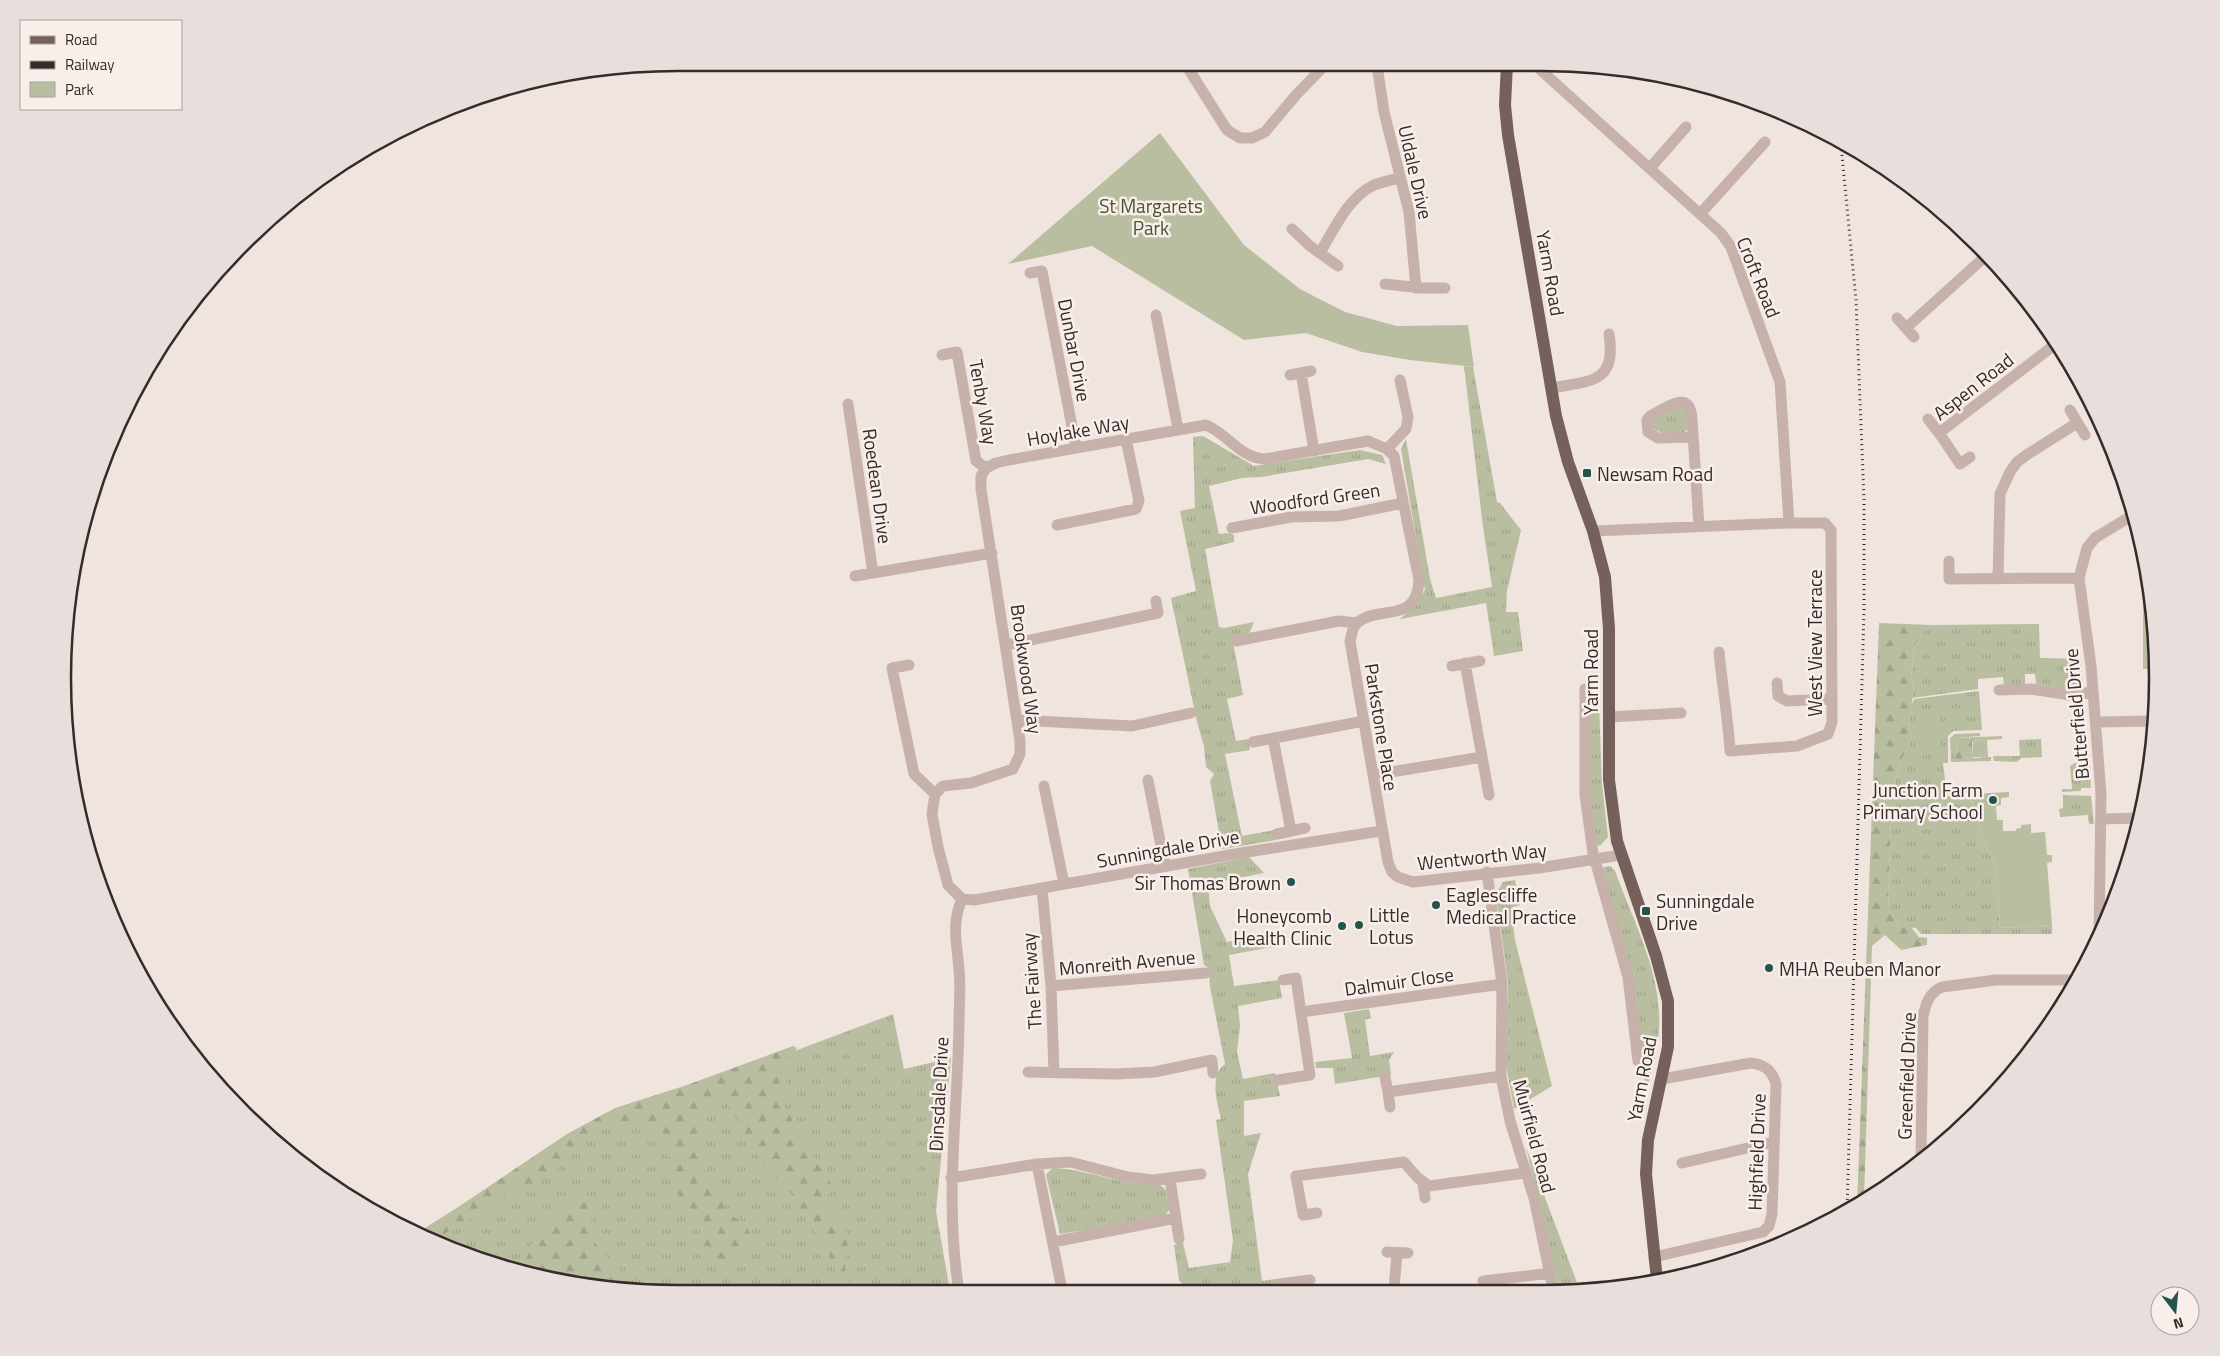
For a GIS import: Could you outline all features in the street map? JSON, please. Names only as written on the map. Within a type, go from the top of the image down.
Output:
[{"type":"main road","name":"Yarm Road","points":[[1507,71],[1505,105],[1508,135],[1552,388],[1563,443],[1593,531],[1604,570],[1607,600],[1611,798],[1620,855],[1667,994],[1669,1033],[1646,1158],[1647,1200],[1656,1274]]},
{"type":"street","points":[[1190,71],[1227,130],[1240,138],[1252,138],[1265,132],[1319,71]]},
{"type":"street","name":"Uldale Drive","points":[[1378,71],[1384,112],[1412,228],[1416,288]]},
{"type":"street","name":"Croft Road","points":[[1542,71],[1721,233],[1731,247],[1777,371],[1781,394],[1788,523]]},
{"type":"street","points":[[1650,168],[1686,127]]},
{"type":"street","points":[[1700,214],[1766,142]]},
{"type":"street","points":[[1320,253],[1342,218],[1364,192],[1374,185],[1400,178]]},
{"type":"street","points":[[1292,229],[1338,266]]},
{"type":"street","points":[[1906,328],[1981,260]]},
{"type":"street","name":"Dunbar Drive","points":[[1030,273],[1042,271],[1076,447]]},
{"type":"street","points":[[1385,284],[1416,288],[1444,288]]},
{"type":"street","points":[[1156,315],[1164,330],[1178,429],[1206,425],[1217,429],[1246,455],[1254,459],[1265,460],[1368,441],[1387,449],[1394,456],[1419,580],[1418,592],[1412,603],[1399,612],[1368,617],[1355,626],[1339,621],[1236,641]]},
{"type":"street","points":[[1897,318],[1914,337]]},
{"type":"street","points":[[1552,388],[1585,382],[1603,374],[1612,354],[1610,334]]},
{"type":"street","name":"Aspen Road","points":[[1965,464],[1939,433],[2051,349]]},
{"type":"street","name":"Tenby Way","points":[[942,355],[957,352],[976,460],[986,468]]},
{"type":"street","points":[[1300,373],[1314,452]]},
{"type":"street","points":[[1387,449],[1406,429],[1408,417],[1401,379]]},
{"type":"street","name":"Roedean Drive","points":[[862,414],[849,410],[873,573]]},
{"type":"street","points":[[2070,410],[2085,435]]},
{"type":"street","points":[[1928,419],[1939,433]]},
{"type":"street","points":[[1998,579],[2000,494],[2010,472],[2017,462],[2077,422]]},
{"type":"street","name":"Hoylake Way","points":[[986,468],[1009,460],[1178,429]]},
{"type":"street","points":[[1693,437],[1699,526]]},
{"type":"street","points":[[1057,525],[1075,516],[1134,511],[1142,506],[1139,501],[1126,439]]},
{"type":"street","name":"Brookwood Way","points":[[935,794],[943,786],[970,783],[1013,768],[1020,754],[1018,720],[1007,644],[981,489],[981,476],[986,468]]},
{"type":"street","name":"Woodford Green","points":[[1232,528],[1291,517],[1339,516],[1403,503]]},
{"type":"street","name":"Butterfield Drive","points":[[2099,918],[2101,819],[2096,722],[2078,578],[2087,548],[2095,538],[2127,518]]},
{"type":"street","points":[[1593,531],[1788,523]]},
{"type":"street","name":"West View Terrace","points":[[1720,652],[1722,689],[1727,709],[1730,751],[1797,746],[1826,736],[1832,727],[1832,530],[1826,523],[1788,523]]},
{"type":"street","name":"Roedean Drive","points":[[855,576],[992,552]]},
{"type":"street","points":[[1949,561],[1949,579],[2078,578]]},
{"type":"street","points":[[1007,644],[1158,613],[1156,601]]},
{"type":"street","name":"Parkstone Place","points":[[1355,626],[1350,641],[1381,831]]},
{"type":"street","points":[[1452,666],[1480,661]]},
{"type":"street","points":[[1465,664],[1489,795]]},
{"type":"street","points":[[909,665],[892,668],[914,774],[935,794],[932,814],[940,857],[948,885],[962,899]]},
{"type":"street","points":[[2030,676],[2031,689]]},
{"type":"street","points":[[1776,683],[1778,696],[1787,701],[1832,699]]},
{"type":"street","points":[[1585,689],[1590,700],[1585,795],[1594,860],[1628,977],[1638,1061]]},
{"type":"street","points":[[1998,690],[2031,689],[2063,695],[2093,692]]},
{"type":"street","points":[[1018,720],[1132,726],[1191,713]]},
{"type":"street","points":[[1609,717],[1682,713]]},
{"type":"street","points":[[1252,742],[1364,721]]},
{"type":"street","points":[[2096,722],[2147,721]]},
{"type":"street","points":[[1273,738],[1291,831]]},
{"type":"street","points":[[1373,775],[1482,757]]},
{"type":"street","points":[[1148,780],[1165,866]]},
{"type":"street","points":[[1044,786],[1064,884]]},
{"type":"street","points":[[2101,819],[2132,818]]},
{"type":"street","points":[[1277,834],[1304,828]]},
{"type":"street","name":"Wentworth Way","points":[[1381,831],[1389,866],[1403,880],[1413,882],[1594,860],[1620,855]]},
{"type":"street","name":"Sunningdale Drive","points":[[962,899],[974,900],[1165,866],[1381,831]]},
{"type":"street","name":"Muirfield Road","points":[[1487,872],[1502,984],[1501,1076],[1510,1121],[1534,1198],[1553,1284]]},
{"type":"street","name":"The Fairway","points":[[1042,888],[1051,986],[1054,1072]]},
{"type":"street","name":"Dinsdale Drive","points":[[958,1285],[952,1228],[951,1178],[959,1031],[959,971],[955,938],[955,914],[962,899]]},
{"type":"street","points":[[1192,961],[1192,974]]},
{"type":"street","name":"Monreith Avenue","points":[[1051,986],[1206,973]]},
{"type":"street","points":[[1278,1080],[1310,1075],[1296,978],[1283,980]]},
{"type":"street","name":"Greenfield Drive","points":[[1921,1151],[1924,1016],[1927,1001],[1935,990],[1942,987],[1996,980],[2068,980]]},
{"type":"street","name":"Dalmuir Close","points":[[1300,1012],[1502,984]]},
{"type":"street","points":[[1028,1072],[1116,1074],[1154,1072],[1212,1060],[1213,1073]]},
{"type":"street","name":"Highfield Drive","points":[[1654,1257],[1763,1232],[1769,1226],[1772,1214],[1776,1084],[1770,1071],[1763,1065],[1743,1064],[1662,1079]]},
{"type":"street","points":[[1388,1092],[1501,1076]]},
{"type":"street","points":[[1385,1077],[1390,1107]]},
{"type":"street","points":[[1682,1163],[1774,1142]]},
{"type":"street","points":[[951,1178],[1037,1164],[1070,1162],[1128,1177],[1170,1179],[1201,1174]]},
{"type":"street","points":[[1317,1214],[1303,1215],[1296,1176],[1404,1162],[1423,1183],[1429,1186],[1525,1173]]},
{"type":"street","points":[[1037,1164],[1061,1285]]},
{"type":"street","points":[[1170,1179],[1180,1239]]},
{"type":"street","points":[[1423,1183],[1425,1198]]},
{"type":"street","points":[[1052,1242],[1176,1218]]},
{"type":"street","points":[[1394,1285],[1397,1252]]},
{"type":"street","points":[[1483,1281],[1551,1273]]},
{"type":"street","points":[[1300,1285],[1310,1280]]},
{"type":"street","points":[[1279,1284],[1288,1285]]},
{"type":"green space","name":"St Margarets Park","points":[[1160,133],[1244,245],[1300,289],[1345,312],[1397,326],[1468,325],[1474,367],[1410,360],[1362,352],[1306,333],[1244,340],[1092,246],[1008,264]]},
{"type":"green space","points":[[1464,366],[1473,367],[1497,502],[1500,503],[1521,530],[1507,591],[1506,612],[1518,612],[1523,651],[1494,656],[1486,603],[1400,619],[1416,605],[1425,590],[1401,449],[1406,439],[1430,579],[1436,598],[1492,587]]},
{"type":"green space","points":[[1677,407],[1685,407],[1689,426],[1685,432],[1666,434],[1652,428],[1653,420]]},
{"type":"green space","points":[[1203,436],[1254,466],[1360,450],[1382,455],[1386,464],[1368,459],[1261,477],[1242,478],[1209,486],[1219,534],[1229,533],[1234,535],[1234,542],[1205,549],[1219,627],[1224,628],[1254,622],[1249,634],[1232,637],[1243,695],[1227,699],[1236,741],[1248,739],[1250,750],[1225,754],[1242,836],[1274,830],[1276,840],[1222,849],[1210,781],[1214,774],[1206,767],[1204,746],[1197,722],[1171,598],[1196,591],[1180,511],[1195,508],[1193,437]]},
{"type":"green space","points":[[2143,593],[2149,669],[2143,669]]},
{"type":"green space","points":[[1879,623],[1932,625],[1924,631],[1915,644],[1911,677],[1914,684],[1909,728],[1912,737],[1896,776],[1894,808],[1891,821],[1888,910],[1899,926],[1911,927],[1919,937],[1927,938],[1927,945],[1901,950],[1885,935],[1872,946],[1864,1191],[1857,1195]]},
{"type":"green space","points":[[2039,624],[2040,658],[2081,659],[2083,689],[2076,691],[2036,684],[2035,674],[2025,674],[2025,685],[2004,687],[2003,677],[1978,679],[1978,689],[1912,698],[1914,684],[1911,677],[1915,644],[1924,631],[1932,625]]},
{"type":"green space","points":[[1979,691],[1982,730],[1953,731],[1948,736],[1948,763],[1943,763],[1947,796],[1968,795],[1977,813],[1982,839],[1996,866],[2000,928],[2052,925],[2052,934],[1921,934],[1916,928],[1899,926],[1888,910],[1891,821],[1894,808],[1896,776],[1912,737],[1909,729],[1911,706],[1914,699]]},
{"type":"green space","points":[[1599,704],[1602,784],[1608,837],[1600,846],[1597,845],[1589,793],[1590,706]]},
{"type":"green space","points":[[1916,709],[1940,709],[1941,755],[1917,755]]},
{"type":"green space","points":[[1980,733],[1980,736],[1956,738],[1957,759],[1991,757],[1991,761],[1951,762],[1950,738],[1955,734]]},
{"type":"green space","points":[[2002,736],[2002,739],[1972,741],[1973,758],[1957,759],[1956,738]]},
{"type":"green space","points":[[2041,739],[2042,757],[2021,758],[2017,762],[1994,761],[1993,756],[2020,756],[2019,740]]},
{"type":"green space","points":[[1987,740],[1988,757],[1973,757],[1973,741]]},
{"type":"green space","points":[[2084,749],[2089,749],[2091,788],[2081,788],[2081,791],[2062,792],[2062,789],[2072,789],[2070,766],[2082,759]]},
{"type":"green space","points":[[2009,792],[2009,797],[2001,798],[2001,805],[1996,806],[1997,820],[2003,820],[2003,831],[2016,831],[2016,829],[2021,828],[2021,825],[2031,824],[2031,833],[2045,832],[2047,855],[2052,855],[2052,862],[2047,863],[2052,925],[2000,928],[1996,866],[1982,839],[1977,813],[1968,794]]},
{"type":"green space","points":[[2063,795],[2091,796],[2094,824],[2089,824],[2088,815],[2060,817],[2059,809],[2063,808]]},
{"type":"green space","points":[[1249,857],[1264,873],[1208,884],[1210,906],[1227,942],[1270,934],[1272,947],[1229,955],[1234,986],[1279,980],[1282,998],[1238,1006],[1240,1025],[1237,1052],[1243,1079],[1275,1073],[1280,1096],[1244,1101],[1244,1136],[1261,1133],[1248,1174],[1262,1281],[1276,1279],[1277,1285],[1184,1285],[1179,1280],[1174,1245],[1183,1243],[1189,1268],[1230,1262],[1233,1240],[1216,1120],[1221,1119],[1216,1097],[1217,1075],[1225,1064],[1210,987],[1209,968],[1204,965],[1188,869]]},
{"type":"green space","points":[[1610,866],[1615,871],[1642,940],[1654,976],[1657,994],[1659,1033],[1646,1095],[1634,988],[1601,872],[1604,867]]},
{"type":"green space","points":[[1515,880],[1520,905],[1511,908],[1515,940],[1552,1086],[1514,1109],[1505,1060],[1508,984],[1496,894],[1503,882]]},
{"type":"green space","points":[[1369,1009],[1371,1018],[1365,1020],[1370,1056],[1394,1052],[1389,1060],[1391,1075],[1335,1084],[1333,1068],[1316,1068],[1315,1062],[1352,1058],[1344,1013]]},
{"type":"green space","points":[[893,1014],[904,1069],[951,1058],[936,1211],[949,1285],[678,1285],[599,1280],[521,1264],[483,1253],[424,1229],[581,1131]]},
{"type":"green space","points":[[793,1046],[797,1048],[777,1070],[786,1077],[787,1088],[783,1091],[782,1098],[784,1107],[789,1112],[796,1131],[830,1181],[833,1190],[824,1198],[825,1208],[836,1211],[845,1227],[848,1241],[845,1269],[851,1285],[841,1285],[830,1258],[798,1203],[785,1185],[765,1169],[733,1112],[719,1094],[709,1100],[704,1112],[703,1168],[712,1181],[723,1191],[726,1211],[748,1228],[752,1242],[742,1256],[730,1267],[713,1265],[705,1248],[694,1212],[671,1185],[669,1152],[642,1123],[626,1123],[610,1127],[595,1134],[567,1154],[531,1189],[521,1185],[509,1191],[494,1203],[485,1219],[480,1222],[471,1219],[456,1225],[441,1237],[425,1229],[567,1134],[615,1108],[684,1086]]},
{"type":"green space","points":[[1526,1147],[1577,1283],[1558,1284]]},
{"type":"green space","points":[[1052,1168],[1079,1171],[1133,1183],[1160,1185],[1166,1190],[1170,1209],[1163,1218],[1060,1234],[1046,1175]]},
{"type":"green space","points":[[583,1201],[591,1202],[593,1209],[590,1230],[594,1242],[630,1282],[599,1280],[522,1264],[530,1250],[535,1228],[566,1207]]},
{"type":"railway","points":[[1842,151],[1856,300],[1864,500],[1864,610],[1847,1202]]},
{"type":"place","name":"Newsam Road","points":[[1587,473]]},
{"type":"place","name":"Junction Farm Primary School","points":[[1993,800]]},
{"type":"place","name":"Sir Thomas Brown","points":[[1291,882]]},
{"type":"place","name":"Eaglescliffe Medical Practice","points":[[1436,905]]},
{"type":"place","name":"Sunningdale Drive","points":[[1646,911]]},
{"type":"place","name":"Little Lotus","points":[[1359,925]]},
{"type":"place","name":"Honeycomb Health Clinic","points":[[1342,926]]},
{"type":"place","name":"MHA Reuben Manor","points":[[1769,968]]}]
